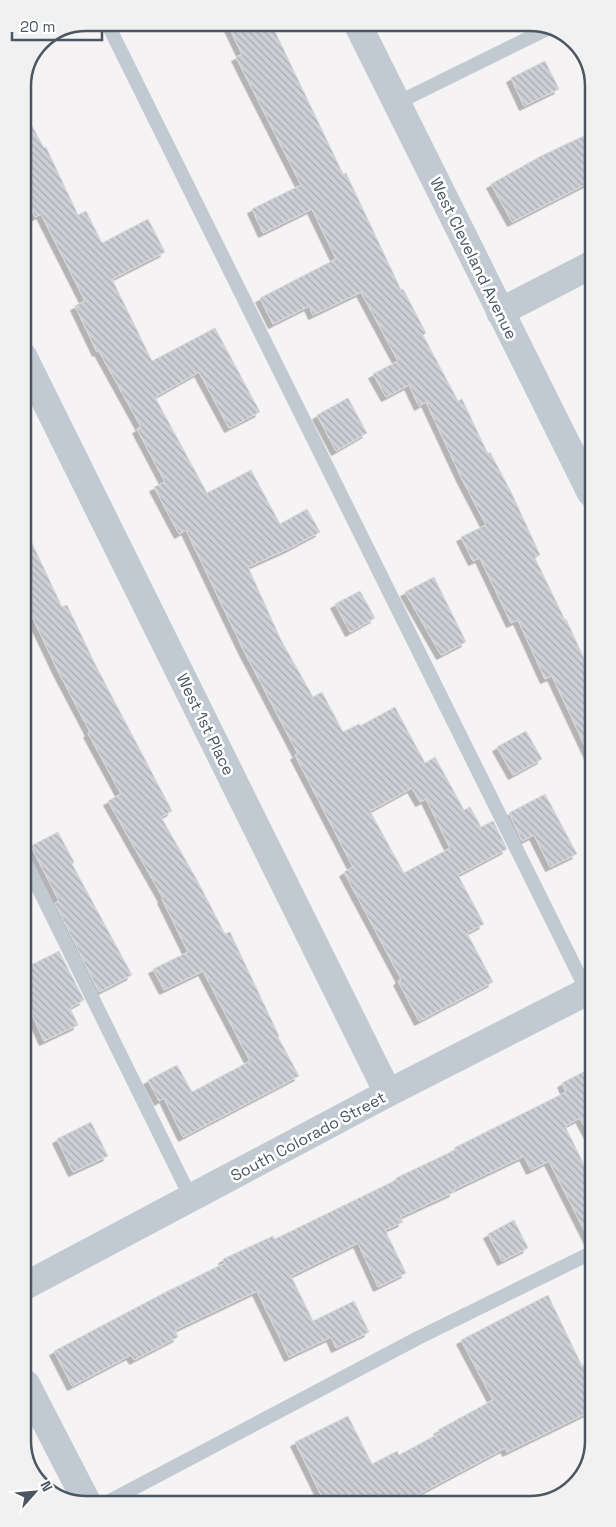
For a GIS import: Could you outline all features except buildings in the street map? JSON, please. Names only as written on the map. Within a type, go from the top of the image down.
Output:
[{"type":"street","name":"West Cleveland Avenue","points":[[361,31],[585,481]]},
{"type":"street","points":[[500,312],[585,268]]},
{"type":"street","name":"West 1st Place","points":[[31,372],[388,1093]]},
{"type":"street","name":"South Colorado Street","points":[[31,1283],[388,1093],[585,993]]},
{"type":"street","points":[[31,1394],[84,1496]]},
{"type":"lane","points":[[111,31],[585,980]]},
{"type":"lane","points":[[397,102],[540,32]]},
{"type":"lane","points":[[31,873],[191,1198]]},
{"type":"lane","points":[[119,1496],[418,1338],[585,1256]]}]
